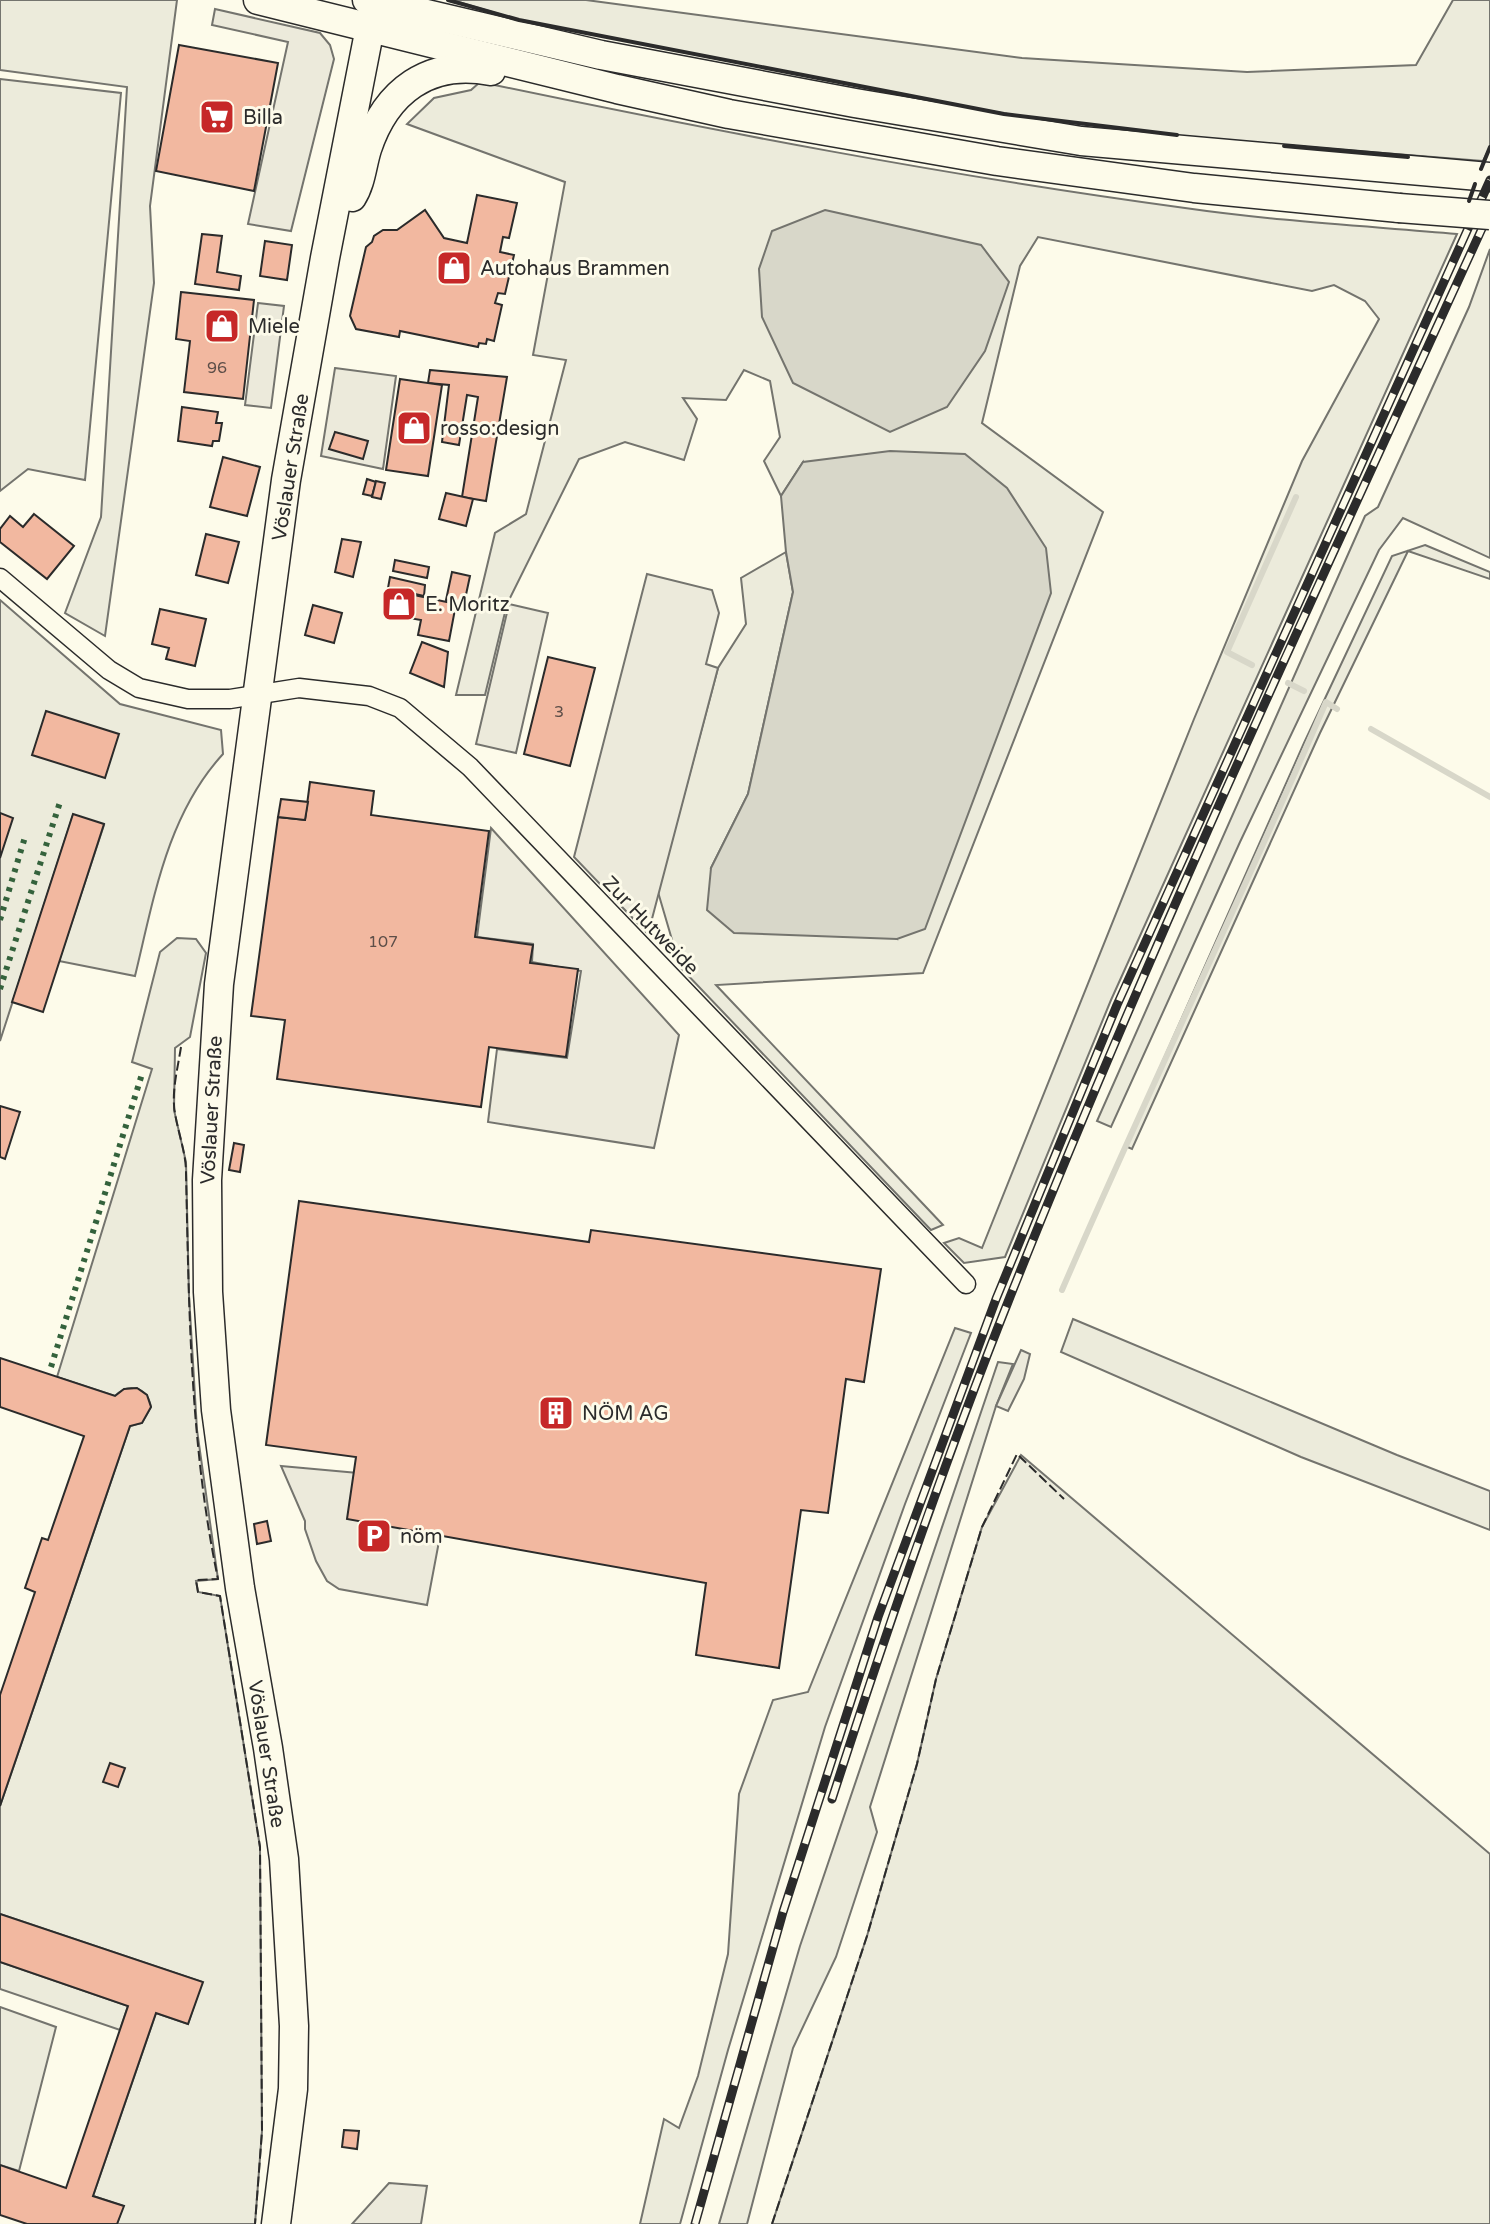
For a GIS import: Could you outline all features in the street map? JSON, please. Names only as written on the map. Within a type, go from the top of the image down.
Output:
[{"type":"main road","points":[[258,0],[371,10],[855,103],[1066,138],[1414,173],[1490,177]]},
{"type":"main road","points":[[371,10],[617,89],[729,114],[997,161],[1194,188],[1490,215]]},
{"type":"main road","name":"Vöslauer Straße","points":[[276,2224],[293,2089],[294,2026],[284,1859],[240,1588],[220,1440],[208,1276],[207,1180],[218,998],[288,466],[371,10]]},
{"type":"main road","points":[[332,228],[356,191],[378,119],[399,93],[418,80],[445,68],[473,67],[572,86],[617,89]]},
{"type":"street","name":"Zur Hutweide","points":[[0,578],[109,670],[139,688],[188,699],[230,699],[299,688],[369,696],[400,708],[470,767],[966,1284]]},
{"type":"shaded area","points":[[0,0],[177,0],[150,206],[154,283],[105,636],[65,613],[101,517],[127,87],[0,70]]},
{"type":"shaded area","points":[[452,0],[586,0],[1022,58],[1247,72],[1416,65],[1453,0],[1490,0],[1490,147],[1483,161],[1196,138],[1004,114],[519,20]]},
{"type":"shaded area","points":[[215,9],[320,33],[330,45],[334,59],[291,231],[248,224],[288,42],[212,25]]},
{"type":"shaded area","points":[[0,79],[121,93],[85,480],[28,469],[0,491]]},
{"type":"shaded area","points":[[480,82],[743,135],[1008,182],[1219,213],[1457,234],[1111,1000],[1005,1257],[964,1263],[944,1243],[959,1238],[982,1248],[1194,719],[1302,461],[1379,319],[1365,301],[1334,285],[1312,291],[1038,237],[1020,266],[982,423],[1103,512],[923,973],[716,985],[943,1225],[931,1230],[680,967],[658,892],[718,668],[746,624],[741,578],[786,552],[793,592],[748,794],[711,868],[897,939],[803,462],[781,496],[764,461],[780,437],[770,381],[744,370],[726,400],[683,398],[697,419],[684,460],[625,442],[579,459],[507,604],[485,695],[456,695],[495,533],[526,514],[566,360],[533,355],[565,182],[407,124],[434,98],[471,90]]},
{"type":"shaded area","points":[[825,210],[981,245],[1009,282],[985,351],[947,407],[890,432],[793,383],[762,317],[759,269],[772,231]]},
{"type":"shaded area","points":[[1490,249],[1490,558],[1403,518],[1379,550],[1240,842],[1111,1127],[1097,1121],[1365,516],[1378,507],[1469,307]]},
{"type":"shaded area","points":[[258,303],[284,306],[271,408],[245,405]]},
{"type":"shaded area","points":[[335,368],[396,376],[383,469],[321,456]]},
{"type":"shaded area","points":[[890,451],[965,454],[1007,488],[1046,548],[1051,593],[925,929],[897,939],[734,933],[707,910],[711,868],[748,794],[793,592],[781,496],[803,462]]},
{"type":"shaded area","points":[[1425,545],[1490,572],[1490,579],[1408,551],[1320,733],[1132,1149],[1125,1146],[1304,743],[1392,556]]},
{"type":"shaded area","points":[[647,574],[712,590],[719,613],[706,664],[718,668],[648,934],[574,857]]},
{"type":"shaded area","points":[[0,600],[120,704],[221,730],[223,754],[188,803],[176,830],[156,888],[135,976],[59,961],[104,825],[73,815],[0,1041]]},
{"type":"shaded area","points":[[509,604],[548,613],[516,753],[476,744]]},
{"type":"shaded area","points":[[491,828],[679,1035],[654,1148],[488,1122],[497,1049],[567,1058],[581,971],[532,962],[533,944],[477,937]]},
{"type":"shaded area","points":[[177,938],[196,939],[206,953],[190,1037],[175,1048],[174,1110],[186,1162],[189,1295],[197,1430],[218,1579],[196,1581],[198,1592],[220,1596],[260,1847],[262,2131],[255,2224],[117,2224],[123,2206],[93,2196],[156,2013],[188,2024],[202,1982],[0,1914],[0,1806],[130,1426],[142,1423],[151,1407],[146,1395],[137,1389],[126,1389],[115,1396],[57,1377],[152,1069],[132,1062],[160,952]]},
{"type":"shaded area","points":[[1073,1319],[1490,1491],[1490,1530],[1301,1457],[1061,1352]]},
{"type":"shaded area","points":[[955,1328],[971,1333],[905,1504],[825,1727],[728,2050],[680,2224],[640,2224],[664,2119],[679,2128],[698,2076],[728,1954],[739,1794],[773,1700],[808,1692]]},
{"type":"shaded area","points":[[1021,1350],[1030,1354],[1024,1379],[1008,1411],[996,1406]]},
{"type":"shaded area","points":[[998,1362],[1013,1364],[996,1406],[870,1807],[877,1832],[836,1957],[793,2048],[747,2224],[719,2224],[800,1946]]},
{"type":"shaded area","points":[[1021,1455],[1490,1854],[1490,2224],[772,2224],[867,1936],[917,1764],[936,1679],[982,1527]]},
{"type":"shaded area","name":"nöm","points":[[281,1466],[413,1478],[447,1499],[427,1605],[339,1589],[327,1581],[316,1561],[305,1521]]},
{"type":"shaded area","points":[[0,1962],[128,2006],[120,2030],[0,1989]]},
{"type":"shaded area","points":[[0,2007],[56,2027],[19,2171],[0,2165]]},
{"type":"shaded area","points":[[389,2183],[427,2186],[421,2224],[352,2224]]},
{"type":"building","name":"Billa","points":[[179,45],[278,63],[254,191],[156,171]]},
{"type":"building","points":[[477,195],[517,203],[509,238],[503,237],[500,252],[514,255],[505,294],[498,293],[495,303],[502,305],[494,341],[487,339],[486,344],[479,343],[478,347],[400,331],[399,337],[356,329],[350,316],[366,247],[374,236],[383,230],[397,230],[425,210],[444,238],[467,243]]},
{"type":"building","points":[[202,234],[222,236],[217,272],[241,276],[239,290],[195,284]]},
{"type":"building","points":[[265,241],[292,245],[287,280],[260,276]]},
{"type":"building","points":[[181,292],[254,300],[243,399],[184,392],[190,341],[176,339]]},
{"type":"building","points":[[430,370],[507,377],[486,501],[462,497],[478,397],[467,395],[459,445],[442,442],[449,385],[428,383]]},
{"type":"building","name":"rosso:design","points":[[400,379],[442,385],[428,476],[386,470]]},
{"type":"building","points":[[182,407],[218,412],[216,423],[222,423],[219,441],[213,441],[212,446],[178,441]]},
{"type":"building","points":[[335,432],[368,441],[363,459],[329,449]]},
{"type":"building","points":[[223,457],[260,467],[247,516],[210,507]]},
{"type":"building","points":[[367,479],[376,482],[372,496],[363,494]]},
{"type":"building","points":[[376,481],[385,483],[381,499],[372,497]]},
{"type":"building","points":[[446,493],[473,499],[466,526],[439,519]]},
{"type":"building","points":[[34,514],[74,546],[47,579],[0,542],[0,529],[10,516],[23,527]]},
{"type":"building","points":[[206,534],[239,542],[228,583],[196,575]]},
{"type":"building","points":[[342,539],[361,542],[353,577],[335,572]]},
{"type":"building","points":[[395,560],[429,567],[427,578],[393,571]]},
{"type":"building","points":[[452,572],[470,576],[464,604],[446,600]]},
{"type":"building","points":[[390,577],[425,585],[424,596],[388,588]]},
{"type":"building","points":[[414,595],[456,604],[449,641],[418,635],[421,620],[409,618]]},
{"type":"building","points":[[313,605],[342,613],[334,643],[305,635]]},
{"type":"building","points":[[160,609],[206,619],[195,666],[166,659],[169,648],[152,644]]},
{"type":"building","points":[[422,642],[448,652],[444,687],[410,673]]},
{"type":"building","points":[[548,657],[595,668],[570,766],[524,754]]},
{"type":"building","points":[[46,711],[119,734],[105,778],[32,755]]},
{"type":"building","points":[[310,782],[374,791],[371,815],[489,831],[475,937],[533,945],[530,963],[578,969],[566,1057],[489,1047],[481,1107],[277,1079],[285,1020],[251,1016],[278,817],[305,820]]},
{"type":"building","points":[[281,799],[308,802],[305,820],[278,817]]},
{"type":"building","points":[[0,813],[13,818],[0,858]]},
{"type":"building","points":[[73,814],[104,824],[43,1012],[12,1002]]},
{"type":"building","points":[[0,1106],[20,1112],[5,1159],[0,1157]]},
{"type":"building","points":[[234,1143],[244,1145],[240,1172],[229,1170]]},
{"type":"building","name":"NÖM AG","points":[[299,1201],[589,1242],[591,1230],[881,1269],[864,1382],[846,1379],[828,1513],[801,1510],[779,1668],[696,1655],[706,1583],[347,1519],[356,1457],[266,1445]]},
{"type":"building","points":[[0,1358],[115,1396],[124,1389],[137,1388],[147,1395],[151,1407],[142,1423],[130,1426],[0,1806],[0,1695],[35,1592],[25,1588],[42,1538],[48,1540],[84,1436],[0,1407]]},
{"type":"building","points":[[267,1521],[271,1541],[257,1544],[254,1524]]},
{"type":"building","points":[[110,1763],[125,1768],[118,1787],[103,1782]]},
{"type":"building","points":[[0,1914],[203,1982],[188,2024],[156,2013],[93,2196],[124,2206],[117,2224],[27,2224],[0,2215],[0,2165],[66,2188],[128,2006],[0,1962]]},
{"type":"building","points":[[344,2130],[359,2131],[357,2149],[342,2147]]},
{"type":"waterway","points":[[1252,665],[1227,652],[1296,497]]},
{"type":"waterway","points":[[1288,683],[1304,691]]},
{"type":"waterway","points":[[1062,1290],[1326,702],[1337,709]]},
{"type":"waterway","points":[[1371,729],[1490,797]]},
{"type":"railway","points":[[695,2224],[783,1912],[878,1617],[996,1299],[1117,1005],[1490,180]]},
{"type":"railway","points":[[832,1799],[938,1487],[1064,1164],[1242,753],[1490,211]]},
{"type":"hedge","points":[[0,989],[61,799]]},
{"type":"hedge","points":[[0,920],[25,837]]},
{"type":"hedge","points":[[51,1367],[142,1074]]},
{"type":"fence","points":[[181,1047],[174,1105],[186,1165],[196,1428],[218,1579],[196,1580],[198,1592],[220,1596],[260,1847],[262,2131],[255,2224]]},
{"type":"fence","points":[[772,2224],[867,1936],[917,1764],[936,1679],[982,1527],[1017,1454],[1064,1499]]},
{"type":"wall","points":[[448,0],[519,20],[1004,114],[1177,135]]},
{"type":"wall","points":[[1284,146],[1408,157]]},
{"type":"wall","points":[[1481,169],[1490,147]]},
{"type":"wall","points":[[1469,201],[1475,184]]},
{"type":"place","name":"Billa","points":[[217,117]]},
{"type":"place","name":"Autohaus Brammen","points":[[454,268]]},
{"type":"place","name":"Miele","points":[[222,326]]},
{"type":"place","name":"rosso:design","points":[[414,428]]},
{"type":"place","name":"E. Moritz","points":[[399,604]]},
{"type":"place","name":"NÖM AG","points":[[556,1413]]},
{"type":"place","name":"nöm","points":[[374,1536]]}]
